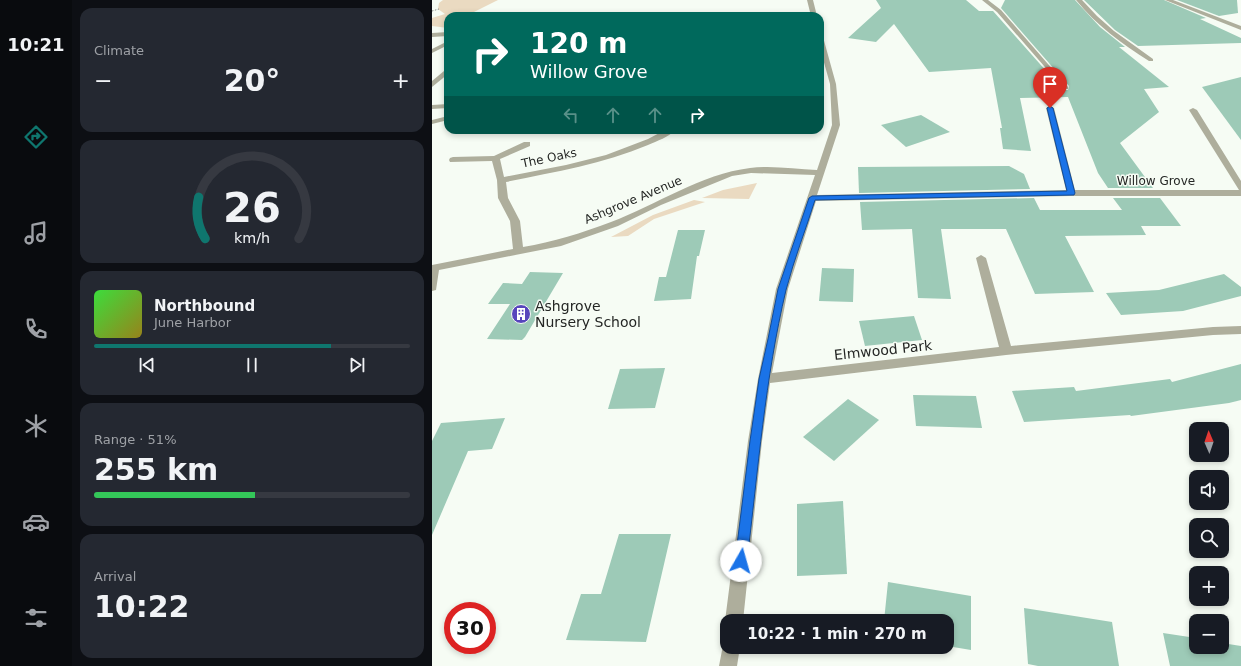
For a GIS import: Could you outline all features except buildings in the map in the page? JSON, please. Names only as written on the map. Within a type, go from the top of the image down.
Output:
[{"type":"street","points":[[810,0],[813,12]]},
{"type":"street","points":[[985,0],[999,11],[1066,88]]},
{"type":"street","points":[[1079,0],[1090,14],[1103,26],[1151,60]]},
{"type":"street","points":[[1168,0],[1241,28]]},
{"type":"street","points":[[432,35],[444,34]]},
{"type":"street","points":[[432,51],[444,44]]},
{"type":"street","points":[[735,614],[764,379],[782,289],[836,125],[833,84],[824,52]]},
{"type":"street","points":[[432,85],[444,74]]},
{"type":"street","points":[[432,107],[444,106]]},
{"type":"street","points":[[1050,108],[1071,193]]},
{"type":"street","points":[[1193,110],[1241,188]]},
{"type":"street","points":[[432,122],[444,120]]},
{"type":"street","name":"The Oaks","points":[[501,180],[603,158],[634,149],[662,134]]},
{"type":"street","points":[[453,160],[494,158],[527,144]]},
{"type":"street","points":[[494,158],[501,180],[503,198],[515,221],[518,252]]},
{"type":"street","name":"Ashgrove Avenue","points":[[433,268],[557,244],[615,224],[658,203],[730,174],[751,170],[820,173]]},
{"type":"street","name":"Willow Grove","points":[[812,198],[1071,193],[1241,193]]},
{"type":"street","points":[[981,258],[1006,351]]},
{"type":"street","points":[[432,287],[433,268]]},
{"type":"street","name":"Elmwood Park","points":[[764,379],[1006,351],[1213,331],[1241,330]]},
{"type":"street","points":[[728,666],[730,654]]},
{"type":"path","points":[[432,11],[439,9]]},
{"type":"shaded area","points":[[443,0],[498,0],[474,12],[444,12],[444,13],[438,9],[439,3]]},
{"type":"shaded area","points":[[444,14],[444,28],[432,26],[432,18]]},
{"type":"shaded area","points":[[757,183],[749,199],[702,198],[723,190]]},
{"type":"shaded area","points":[[694,200],[705,202],[654,219],[628,236],[611,237],[653,215]]},
{"type":"place","name":"Ashgrove Nursery School","points":[[521,314]]},
{"type":"route","points":[[741,561],[764,379],[782,289],[812,198],[1071,193],[1050,108]]}]
